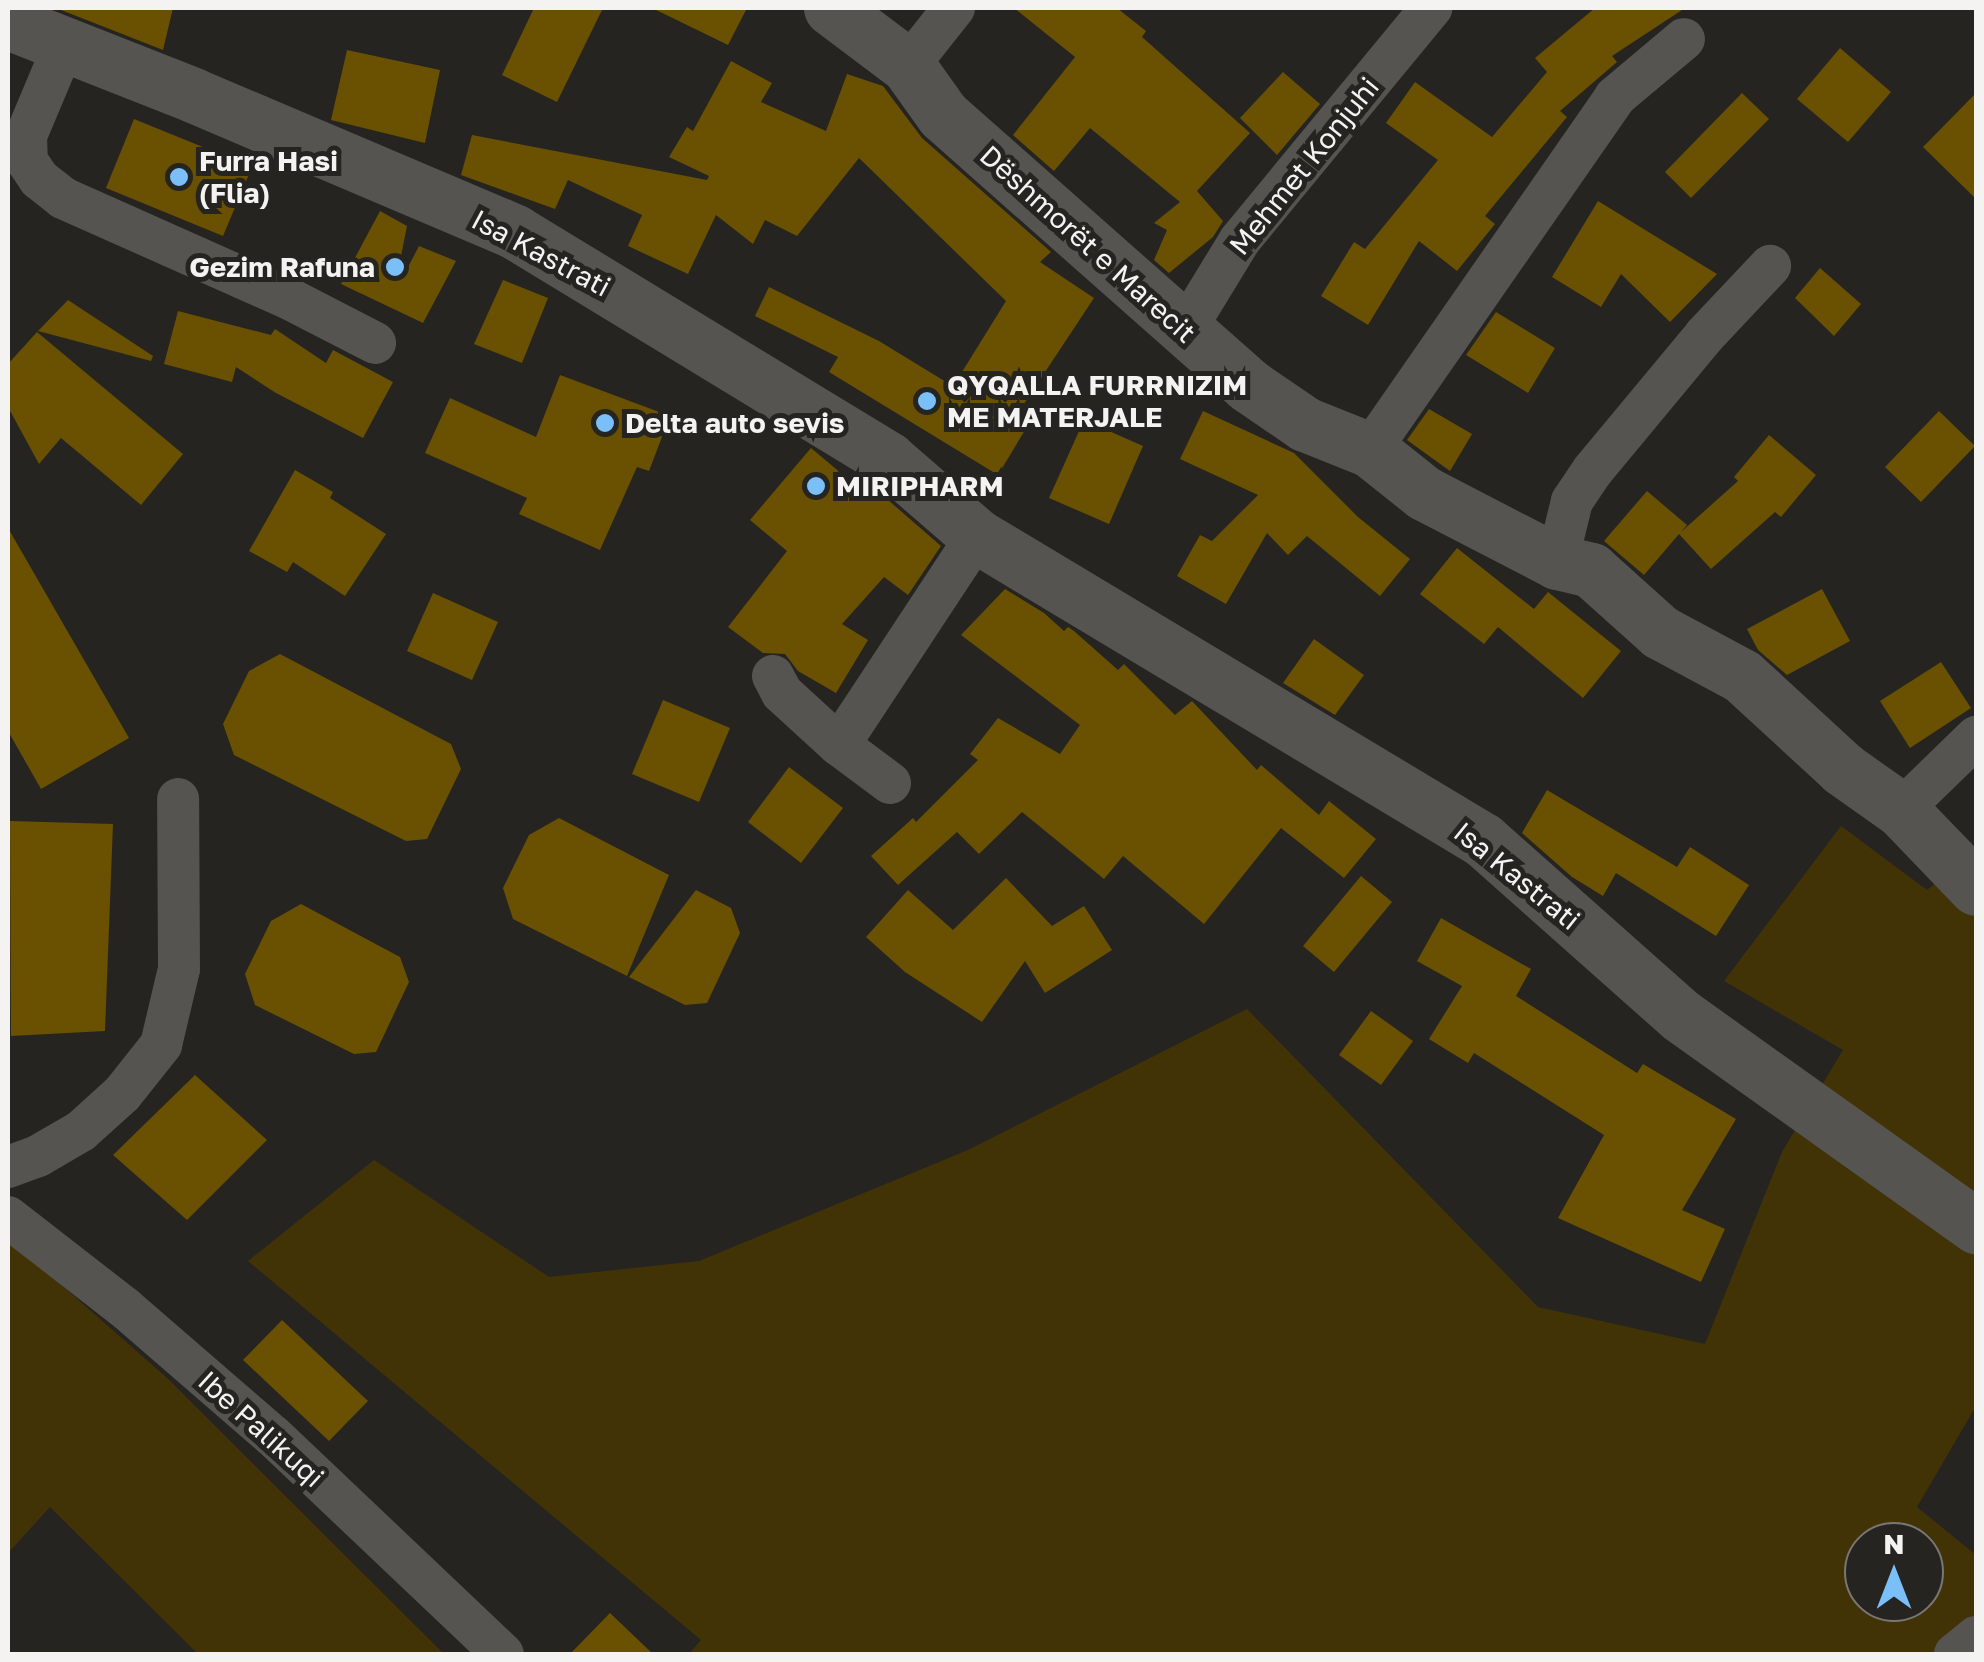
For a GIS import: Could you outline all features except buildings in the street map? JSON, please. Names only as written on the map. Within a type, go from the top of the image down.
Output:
[{"type":"street","name":"Dëshmorët e Marecit","points":[[831,8],[908,66],[943,115],[1248,385],[1305,424],[1370,450],[1424,493],[1557,562],[1592,570],[1660,632],[1742,676],[1844,769],[1900,810],[1976,888]]},
{"type":"street","points":[[908,66],[954,8]]},
{"type":"street","name":"Mehmet Konjuhi","points":[[1185,330],[1240,240],[1432,8]]},
{"type":"street","name":"Isa Kastrati","points":[[8,22],[515,232],[888,459],[977,536],[1483,840],[1680,1015],[1976,1226]]},
{"type":"street","points":[[1370,450],[1616,97],[1684,39]]},
{"type":"street","points":[[64,43],[26,136],[27,161],[39,179],[63,198],[288,298],[375,343]]},
{"type":"street","points":[[1557,562],[1572,501],[1593,470],[1705,335],[1770,266]]},
{"type":"street","points":[[839,745],[977,536]]},
{"type":"street","points":[[774,676],[782,693],[839,745],[890,784]]},
{"type":"street","points":[[1900,810],[1976,737]]},
{"type":"street","points":[[8,1167],[38,1156],[81,1131],[122,1094],[161,1045],[178,969],[178,800]]},
{"type":"street","name":"Ibe Palikuqi","points":[[8,1216],[125,1308],[273,1436],[503,1654]]},
{"type":"street","points":[[1955,1654],[1976,1636]]},
{"type":"shaded area","points":[[1841,826],[1927,890],[1976,852],[1976,1406],[1917,1507],[1935,1522],[1844,1522],[1844,1622],[1944,1622],[1944,1529],[1976,1555],[1976,1654],[689,1654],[701,1640],[248,1261],[374,1160],[549,1277],[699,1261],[968,1150],[1247,1009],[1538,1307],[1705,1344],[1782,1152],[1843,1050],[1724,981]]},
{"type":"shaded area","points":[[8,1238],[166,1377],[444,1654],[198,1654],[50,1507],[8,1553]]},
{"type":"place","name":"Furra Hasi (Flia)","points":[[179,177]]},
{"type":"place","name":"Gezim Rafuna","points":[[395,267]]},
{"type":"place","name":"QYQALLA FURRNIZIM ME MATERJALE","points":[[927,401]]},
{"type":"place","name":"Delta auto sevis","points":[[605,423]]},
{"type":"place","name":"MIRIPHARM","points":[[816,486]]}]
